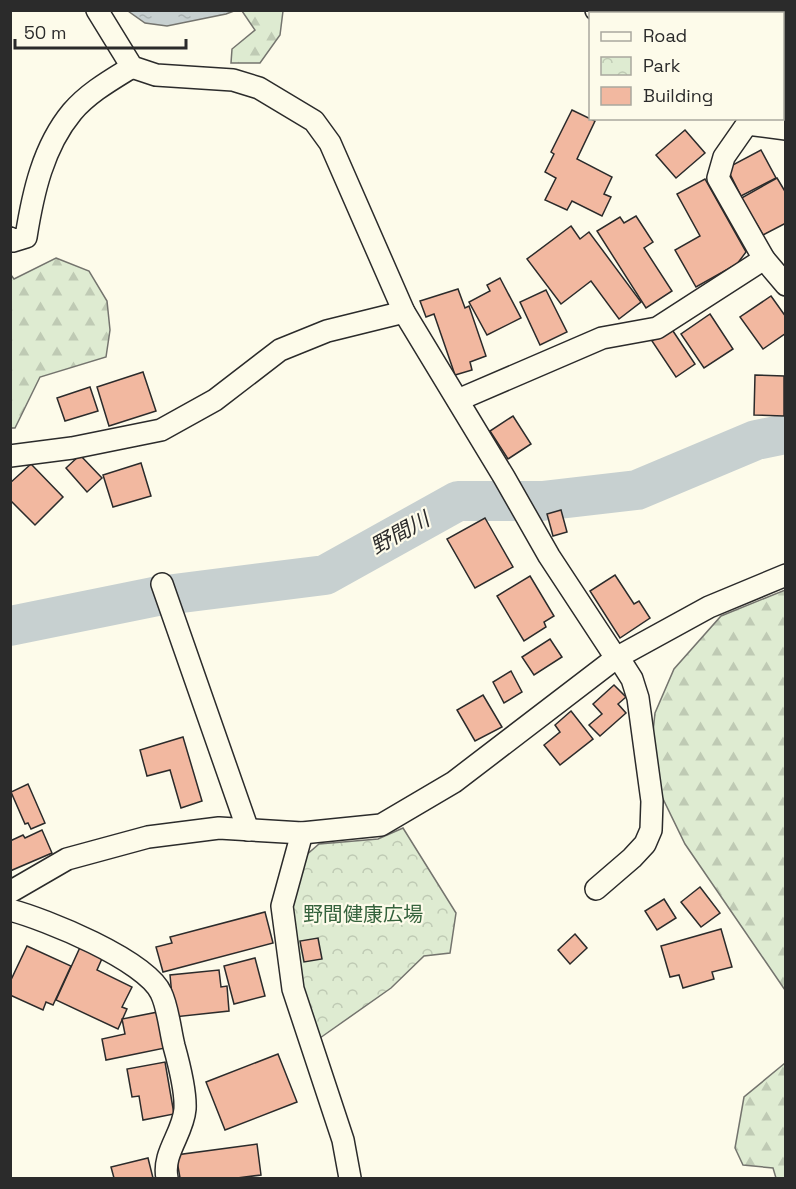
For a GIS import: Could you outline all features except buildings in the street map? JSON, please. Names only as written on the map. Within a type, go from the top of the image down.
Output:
[{"type":"street","points":[[97,10],[132,67],[156,75],[233,80],[259,88],[314,121],[330,143],[404,312],[549,556],[632,679],[638,698],[652,801],[651,830],[645,844],[596,889]]},
{"type":"street","points":[[10,238],[13,241],[26,237],[38,177],[53,138],[73,110],[102,86],[132,67]]},
{"type":"street","points":[[786,129],[746,121],[724,157],[718,178],[764,259],[786,285]]},
{"type":"street","points":[[458,400],[602,338],[657,328],[764,259]]},
{"type":"street","points":[[10,456],[72,448],[161,430],[215,400],[280,350],[327,331],[404,312]]},
{"type":"street","points":[[10,892],[67,859],[148,837],[219,828],[302,834],[381,825],[454,782],[617,657],[709,607],[786,575]]},
{"type":"street","points":[[162,584],[248,830]]},
{"type":"street","points":[[302,834],[282,906],[293,989],[343,1140],[350,1179]]},
{"type":"street","points":[[10,910],[76,934],[121,957],[148,978],[160,992],[179,1065],[185,1108],[180,1129],[169,1149],[165,1172],[167,1179]]},
{"type":"green space","points":[[242,11],[283,11],[280,35],[260,63],[231,63],[232,49],[255,30]]},
{"type":"green space","points":[[785,11],[785,109],[784,12],[647,12]]},
{"type":"green space","points":[[56,258],[89,271],[107,301],[110,330],[106,357],[40,377],[15,428],[11,428],[11,275],[14,279]]},
{"type":"green space","points":[[785,590],[785,990],[685,844],[649,770],[655,713],[674,669],[721,616]]},
{"type":"green space","name":"野間健康広場","points":[[403,828],[456,913],[450,953],[424,956],[391,988],[320,1038],[306,1009],[287,909],[304,857],[319,844],[378,839]]},
{"type":"green space","points":[[785,1063],[785,1178],[776,1178],[773,1168],[743,1165],[735,1148],[744,1097]]},
{"type":"water","points":[[128,11],[234,11],[167,26],[145,23]]},
{"type":"waterway","name":"野間川","points":[[10,626],[158,596],[325,575],[458,501],[542,501],[637,490],[756,440],[786,434]]}]
